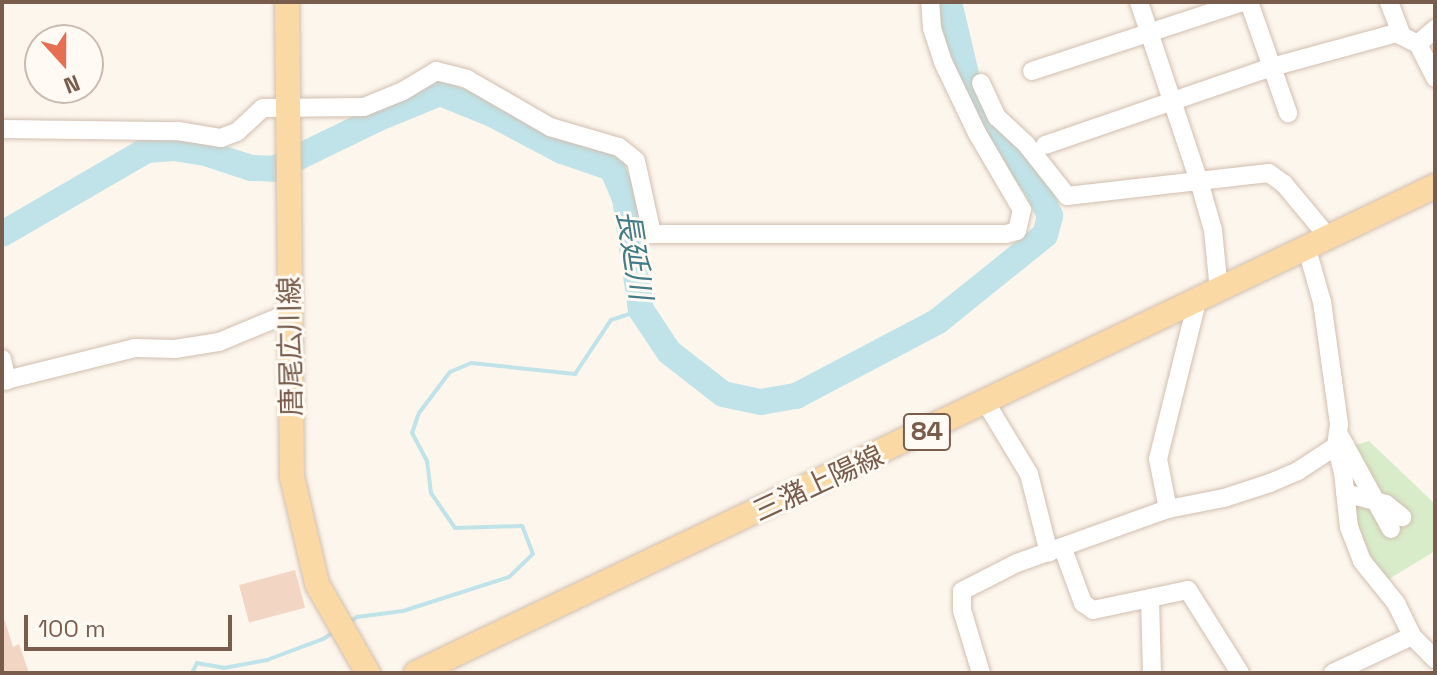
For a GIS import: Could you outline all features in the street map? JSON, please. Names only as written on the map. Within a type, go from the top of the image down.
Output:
[{"type":"main road","name":"唐尾広川線","points":[[287,2],[286,173],[292,477],[302,531],[317,584],[368,673]]},
{"type":"main road","name":"三潴上陽線","points":[[416,673],[1435,186]]},
{"type":"street","points":[[2,129],[178,131],[221,138],[237,132],[263,108],[287,112],[349,110],[403,91],[436,71],[467,79],[550,127],[619,147],[636,161],[652,234],[1006,234],[1017,231],[1022,210],[977,133],[943,62],[932,28],[930,2]]},
{"type":"street","points":[[1139,2],[1213,230],[1219,291]]},
{"type":"street","points":[[1032,71],[1246,2],[1288,113]]},
{"type":"street","points":[[1389,2],[1435,78]]},
{"type":"street","points":[[1410,40],[1435,29]]},
{"type":"street","points":[[1045,145],[1272,67],[1396,33],[1410,40]]},
{"type":"street","points":[[981,83],[997,117],[1026,144],[1067,196],[1253,172],[1269,173],[1284,184],[1329,238]]},
{"type":"street","points":[[1307,249],[1322,302],[1349,527],[1362,561],[1396,603],[1412,636],[1435,659]]},
{"type":"street","points":[[1168,509],[1158,459],[1197,301]]},
{"type":"street","points":[[2,359],[5,380],[135,348],[175,349],[219,342],[289,313]]},
{"type":"street","points":[[986,403],[1029,474],[1056,551],[1083,603],[1093,610],[1188,590],[1240,673]]},
{"type":"street","points":[[1338,440],[1377,502],[1396,523]]},
{"type":"street","points":[[981,673],[962,610],[962,591],[1017,563],[1168,509],[1224,498],[1270,483],[1298,471],[1338,440]]},
{"type":"street","points":[[1345,493],[1377,502]]},
{"type":"street","points":[[1150,598],[1152,673]]},
{"type":"street","points":[[1333,673],[1412,636]]},
{"type":"green space","points":[[1369,441],[1435,504],[1435,551],[1384,582],[1364,552],[1340,450]]},
{"type":"building","points":[[295,570],[305,608],[249,623],[239,585]]},
{"type":"building","points":[[2,621],[5,621],[13,647],[19,644],[29,673],[2,673]]},
{"type":"waterway","name":"長延川","points":[[2,234],[147,150],[174,148],[205,153],[251,168],[274,169],[379,118],[440,93],[492,114],[562,151],[612,168],[625,198],[641,310],[669,352],[723,394],[761,402],[796,396],[938,321],[1045,235],[1050,216],[1039,192],[970,91],[949,2]]},
{"type":"waterway","points":[[350,622],[357,617],[403,611],[509,577],[533,554],[522,526],[455,528],[431,493],[427,461],[412,433],[419,413],[450,372],[471,363],[575,374],[611,320],[641,310]]},
{"type":"waterway","points":[[192,673],[197,663],[224,668],[267,660],[336,631]]}]
